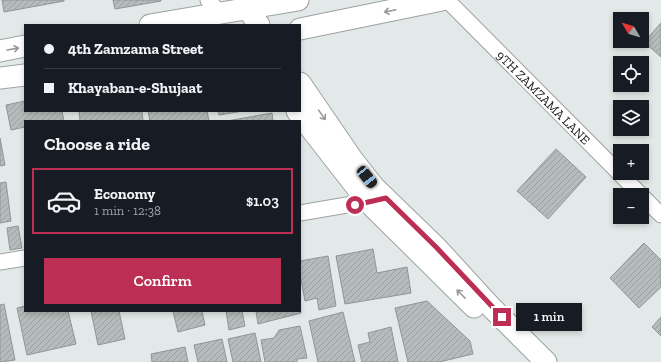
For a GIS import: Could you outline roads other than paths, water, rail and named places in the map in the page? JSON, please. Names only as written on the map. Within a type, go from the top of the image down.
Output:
[{"type":"main road","points":[[156,24],[298,0]]},
{"type":"main road","points":[[301,29],[442,0]]},
{"type":"main road","points":[[247,8],[258,24]]},
{"type":"main road","points":[[0,51],[24,46]]},
{"type":"main road","points":[[0,78],[24,75]]},
{"type":"main road","points":[[301,84],[352,159],[374,187],[377,200],[436,247],[491,307],[546,362]]},
{"type":"main road","points":[[298,112],[377,200],[528,362]]},
{"type":"street","name":"9TH ZAMZAMA LANE","points":[[447,0],[633,188]]},
{"type":"street","points":[[301,214],[377,200]]},
{"type":"street","name":"9TH ZAMZAMA LANE","points":[[649,204],[661,215]]},
{"type":"street","points":[[0,262],[24,258]]}]
